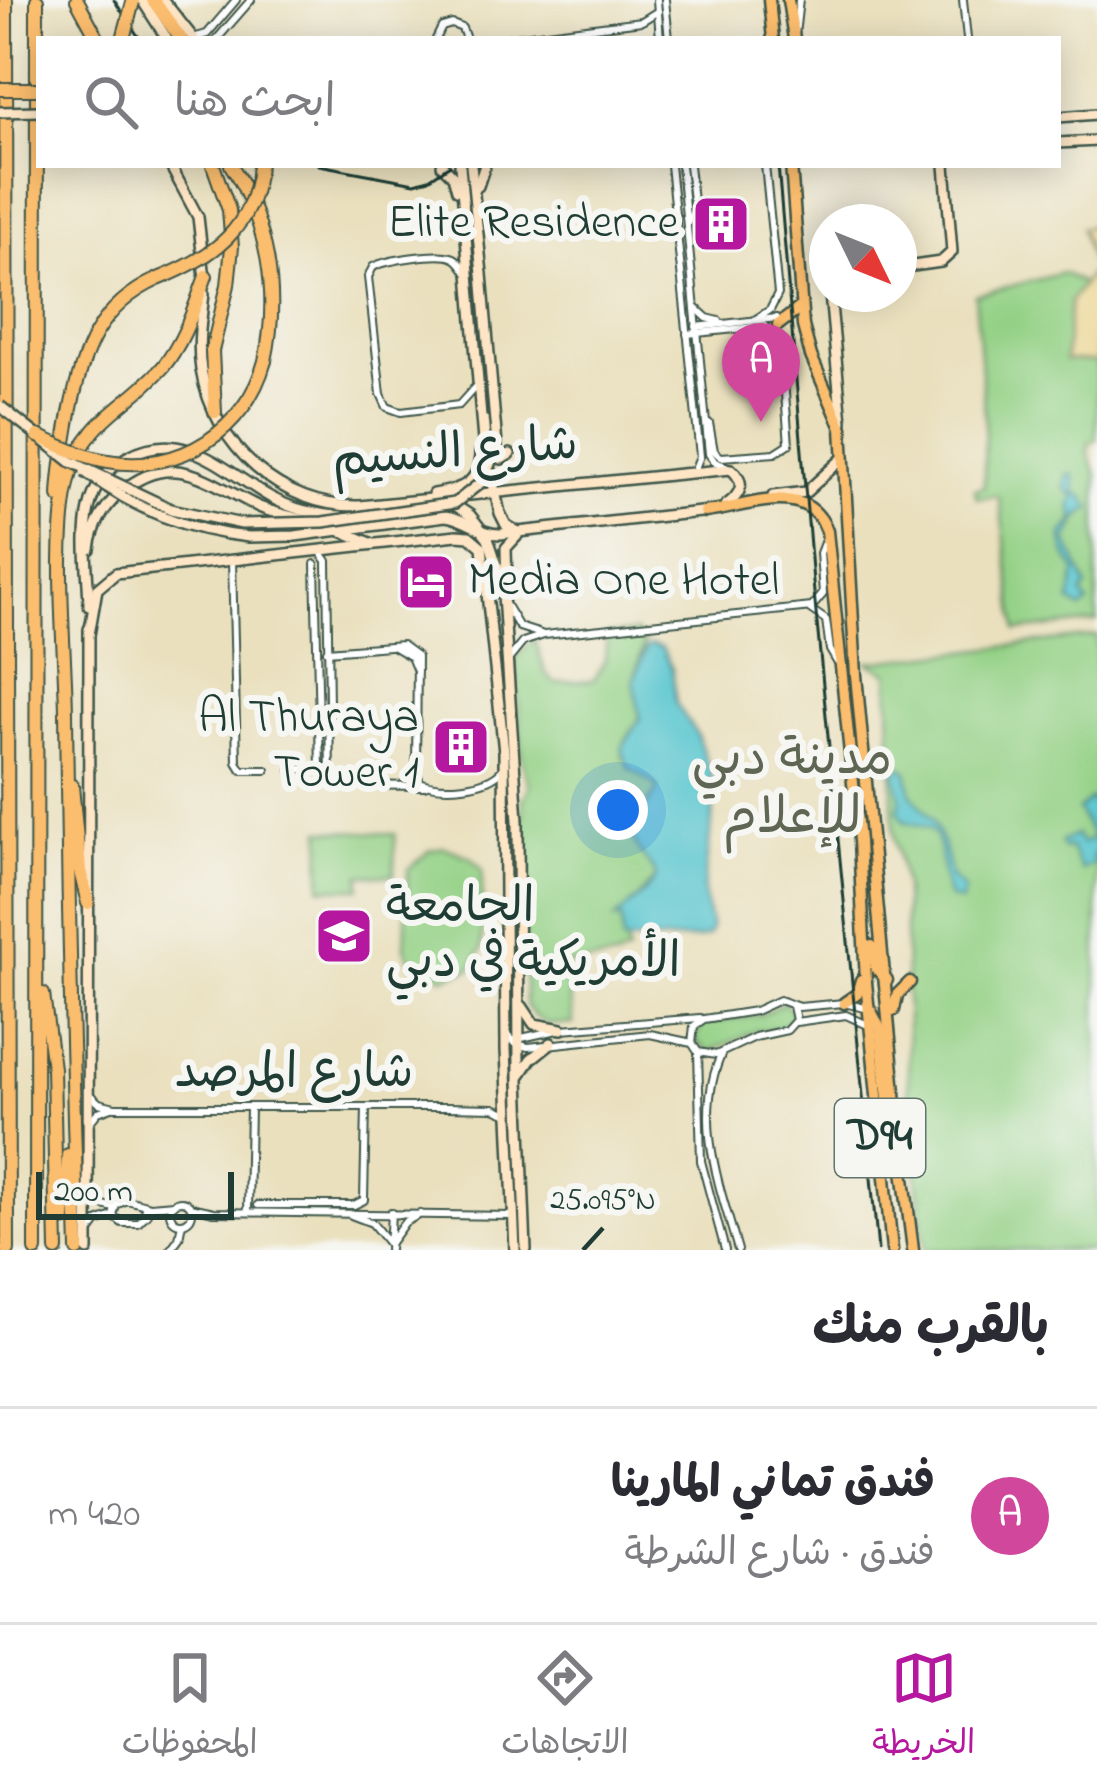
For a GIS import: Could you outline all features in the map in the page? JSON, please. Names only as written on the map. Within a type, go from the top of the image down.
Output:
[{"type":"highway","points":[[6,0],[2,566],[9,775],[8,1250]]},
{"type":"highway","points":[[37,0],[37,36]]},
{"type":"highway","points":[[77,0],[96,36]]},
{"type":"highway","points":[[153,0],[180,36]]},
{"type":"highway","points":[[124,36],[133,1]]},
{"type":"highway","points":[[0,89],[36,89]]},
{"type":"highway","points":[[36,1250],[37,168]]},
{"type":"highway","points":[[214,168],[226,199],[232,248],[212,351],[215,412]]},
{"type":"highway","points":[[38,436],[111,461],[144,463],[175,457],[204,444],[236,417],[254,391],[265,361],[272,316],[268,256],[251,202],[233,168]]},
{"type":"highway","points":[[63,539],[61,465],[85,353],[98,326],[116,304],[200,262],[232,235],[253,199],[258,168]]},
{"type":"highway","points":[[78,1250],[71,1100],[63,539],[68,483],[83,446],[107,414],[166,364],[182,339],[206,277]]},
{"type":"highway","points":[[66,752],[88,904]]},
{"type":"highway","points":[[39,981],[53,1068],[60,1250]]},
{"type":"highway","points":[[60,1250],[71,1100]]},
{"type":"highway","points":[[0,1187],[7,1158]]},
{"type":"main road","points":[[142,0],[165,36]]},
{"type":"main road","points":[[163,0],[192,36]]},
{"type":"main road","points":[[769,0],[773,36]]},
{"type":"main road","points":[[788,0],[794,36]]},
{"type":"main road","points":[[0,112],[36,111]]},
{"type":"main road","points":[[1061,117],[1097,114]]},
{"type":"main road","points":[[1061,143],[1097,141]]},
{"type":"main road","name":"شارع النسيم","points":[[172,168],[198,217],[206,277],[200,359],[215,412],[244,455],[294,494],[341,506],[731,469]]},
{"type":"main road","points":[[445,168],[453,176],[462,208]]},
{"type":"main road","points":[[460,168],[483,441],[502,518],[509,528],[524,532]]},
{"type":"main road","points":[[0,406],[70,461],[146,500],[195,516],[264,525],[356,522],[448,505],[468,495],[488,473],[497,437],[471,168]]},
{"type":"main road","points":[[477,227],[484,168]]},
{"type":"main road","name":"D94","points":[[790,168],[801,307],[811,356],[842,428],[856,675],[913,1250]]},
{"type":"main road","points":[[917,265],[941,262],[953,249],[944,168]]},
{"type":"main road","points":[[778,325],[801,307]]},
{"type":"main road","points":[[832,312],[842,428]]},
{"type":"main road","points":[[479,404],[492,454],[502,459],[510,454]]},
{"type":"main road","points":[[409,502],[467,485],[479,467],[483,441]]},
{"type":"main road","points":[[88,1250],[87,512],[94,490],[125,458],[154,447],[176,446],[205,455],[286,505],[356,522]]},
{"type":"main road","name":"شارع النسيم","points":[[70,461],[130,502],[168,520],[205,531],[249,536],[317,533],[356,522],[445,516],[484,532],[524,532],[705,512],[806,492],[843,458]]},
{"type":"main road","points":[[726,505],[742,487],[731,469]]},
{"type":"main road","points":[[87,572],[91,538],[107,507],[133,484],[159,473],[195,474],[277,513],[356,522]]},
{"type":"main road","points":[[502,518],[505,496],[538,487]]},
{"type":"main road","points":[[444,499],[470,515],[484,532],[498,560],[504,599],[518,820],[519,1002],[508,1095],[515,1250]]},
{"type":"main road","points":[[705,512],[797,500],[817,510],[827,534]]},
{"type":"main road","points":[[339,530],[373,544]]},
{"type":"main road","points":[[504,599],[507,545],[524,532]]},
{"type":"main road","name":"D94","points":[[827,534],[892,1250]]},
{"type":"main road","points":[[89,634],[97,589],[112,574],[461,535],[482,547],[504,766],[526,1250]]},
{"type":"main road","points":[[863,891],[871,910],[873,961],[887,980]]},
{"type":"main road","points":[[844,1003],[860,989],[865,942]]},
{"type":"main road","points":[[891,1037],[895,999],[910,982]]},
{"type":"main road","points":[[519,1002],[534,1024],[562,1029]]},
{"type":"main road","points":[[869,1010],[880,1028],[892,1135],[900,1146]]},
{"type":"main road","points":[[519,1079],[530,1059],[551,1043]]},
{"type":"street","points":[[202,36],[236,0]]},
{"type":"street","points":[[221,36],[251,0]]},
{"type":"street","points":[[661,0],[658,11],[663,36]]},
{"type":"street","points":[[661,0],[663,36]]},
{"type":"street","points":[[794,36],[799,0]]},
{"type":"street","points":[[963,0],[967,36]]},
{"type":"street","points":[[522,36],[642,21],[658,11]]},
{"type":"street","points":[[642,21],[663,36]]},
{"type":"street","points":[[437,36],[448,24],[459,26],[467,36]]},
{"type":"street","points":[[670,168],[700,456],[694,471]]},
{"type":"street","points":[[685,168],[686,225],[710,456],[731,469]]},
{"type":"street","points":[[752,320],[770,310],[778,294],[765,168]]},
{"type":"street","points":[[468,274],[456,259],[441,255],[384,262],[373,267],[368,277],[381,394],[387,407],[401,412],[459,405],[478,383]]},
{"type":"street","points":[[694,307],[710,320],[734,322]]},
{"type":"street","points":[[687,331],[778,325],[777,318],[697,330]]},
{"type":"street","points":[[705,418],[714,451],[721,458],[775,453],[789,444],[781,343],[763,327]]},
{"type":"street","points":[[699,353],[713,337],[742,329]]},
{"type":"street","points":[[508,659],[523,642],[544,635],[807,609],[823,594],[820,553],[827,534]]},
{"type":"street","points":[[320,551],[327,561],[329,773],[338,785],[474,783],[493,779],[504,766]]},
{"type":"street","points":[[292,770],[320,767],[307,553]]},
{"type":"street","points":[[232,560],[237,762],[242,770],[266,770]]},
{"type":"street","points":[[504,599],[519,627],[544,635]]},
{"type":"street","points":[[807,609],[823,616],[832,656],[840,664]]},
{"type":"street","points":[[317,666],[327,655],[402,645],[413,651],[419,662],[416,776],[425,786]]},
{"type":"street","points":[[317,666],[327,672]]},
{"type":"street","points":[[417,761],[425,781],[443,785]]},
{"type":"street","points":[[474,783],[492,786],[505,800]]},
{"type":"street","points":[[513,1042],[562,1029],[755,1011],[779,1000],[793,1006],[844,1003],[869,1010]]},
{"type":"street","points":[[793,1006],[794,1024]]},
{"type":"street","points":[[698,1052],[722,1053],[794,1024],[846,1015],[870,1026]]},
{"type":"street","points":[[704,1019],[694,1026],[692,1043],[698,1052],[701,1161],[725,1250]]},
{"type":"street","points":[[513,1042],[531,1048],[650,1034],[692,1043]]},
{"type":"street","points":[[722,1053],[711,1087],[710,1138],[715,1178],[737,1250]]},
{"type":"street","name":"شارع المرصد","points":[[87,1092],[99,1103],[115,1107],[473,1108],[500,1110],[509,1116]]},
{"type":"street","name":"شارع المرصد","points":[[473,1108],[496,1104],[508,1095]]},
{"type":"street","name":"شارع المرصد","points":[[87,1126],[98,1112],[115,1107]]},
{"type":"street","points":[[248,1212],[250,1107]]},
{"type":"street","points":[[258,1205],[359,1204],[367,1189],[366,1107]]},
{"type":"street","points":[[88,1192],[126,1225],[159,1217],[177,1221],[192,1212],[513,1213]]},
{"type":"street","points":[[88,1236],[97,1222],[131,1199],[144,1205],[184,1201],[192,1212]]},
{"type":"street","points":[[170,1250],[179,1238],[177,1221],[170,1212],[174,1204]]},
{"type":"street","points":[[144,1205],[144,1220]]},
{"type":"street","points":[[342,1212],[372,1222],[389,1247]]},
{"type":"street","points":[[388,1212],[389,1247]]},
{"type":"street","points":[[389,1247],[405,1222],[426,1212]]},
{"type":"green space","points":[[1063,273],[1083,284],[1070,302],[1066,360],[1097,362],[1097,440],[1089,443],[1089,456],[1097,475],[1097,622],[1017,631],[999,496],[977,498],[975,489],[984,486],[985,419],[975,295]]},
{"type":"green space","points":[[636,632],[645,639],[634,680],[640,718],[625,742],[623,757],[658,787],[632,833],[656,877],[621,918],[628,953],[616,959],[566,965],[573,1024],[545,1023],[525,1004],[523,799],[530,786],[523,766],[515,658],[535,639],[545,672],[554,683],[594,680],[605,660],[607,635]]},
{"type":"green space","points":[[1097,636],[1097,1250],[925,1250],[909,1104],[904,887],[894,834],[889,673],[868,662]]},
{"type":"green space","points":[[322,830],[395,834],[394,875],[361,875],[360,888],[321,888]]},
{"type":"green space","points":[[444,847],[470,857],[482,869],[482,949],[472,968],[445,977],[414,967],[405,948],[408,870],[430,850]]},
{"type":"green space","points":[[783,1003],[794,1015],[783,1027],[756,1031],[708,1052],[695,1040],[702,1024],[761,1015]]},
{"type":"sand","points":[[1097,225],[1097,362],[1065,360],[1070,302],[1093,269],[1081,228]]},
{"type":"water","points":[[1068,474],[1074,475],[1075,492],[1091,508],[1079,517],[1067,540],[1087,586],[1082,595],[1088,604],[1081,609],[1070,602],[1076,571],[1066,556],[1062,535],[1075,520],[1071,505],[1075,498],[1065,488]]},
{"type":"water","points":[[651,645],[662,648],[672,669],[676,703],[697,735],[712,777],[714,805],[703,892],[711,927],[708,936],[698,939],[623,942],[621,918],[615,919],[656,877],[632,833],[658,787],[629,768],[622,749],[640,718],[634,680]]},
{"type":"water","points":[[901,766],[907,771],[912,794],[943,843],[951,877],[964,890],[961,902],[950,899],[946,891],[939,845],[932,831],[904,821],[898,810],[901,799],[895,772]]},
{"type":"water","points":[[1091,799],[1097,806],[1097,853],[1092,856],[1095,863],[1081,870],[1070,847],[1064,849],[1061,842],[1076,835],[1081,844],[1093,838],[1078,810]]},
{"type":"tram line","points":[[114,0],[138,36]]},
{"type":"tram line","points":[[335,168],[415,183],[446,168]]},
{"type":"tram line","points":[[778,168],[878,1250]]},
{"type":"place","name":"Elite Residence","points":[[721,224]]},
{"type":"place","name":"فندق تماني المارينا","points":[[761,422]]},
{"type":"place","name":"Media One Hotel","points":[[426,582]]},
{"type":"place","name":"Al Thuraya Tower 1","points":[[461,747]]},
{"type":"place","name":"الجامعة الأمريكية في دبي","points":[[344,936]]},
{"type":"district","name":"مدينة دبي للإعلام","points":[[792,789]]}]
